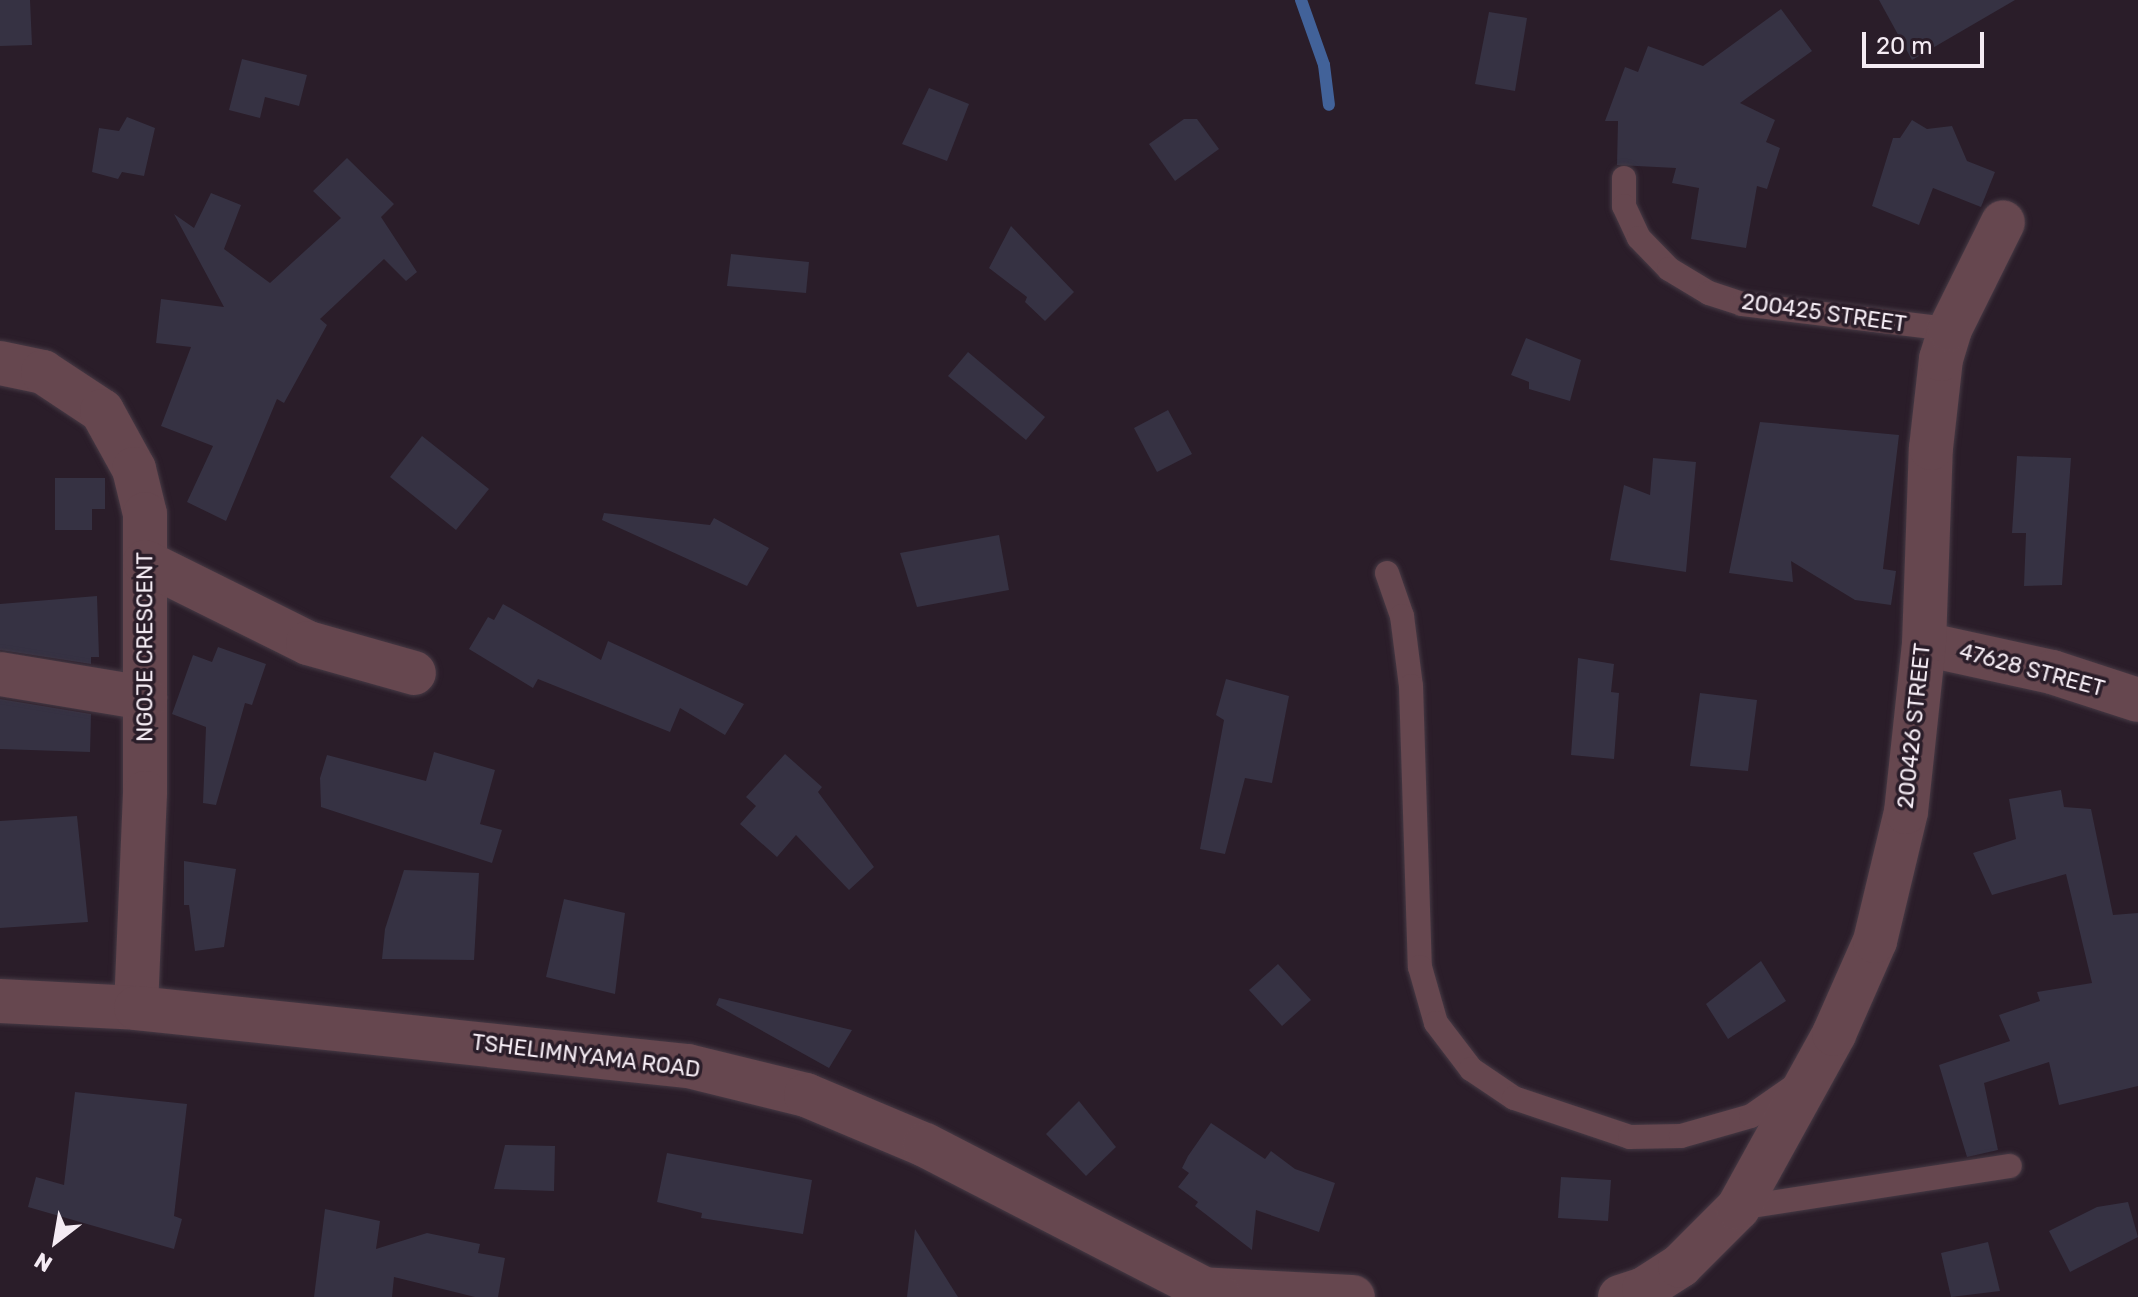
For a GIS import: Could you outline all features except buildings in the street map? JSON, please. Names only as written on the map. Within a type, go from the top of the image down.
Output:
[{"type":"street","name":"200426 STREET","points":[[1620,1297],[1644,1289],[1680,1266],[1738,1208],[1813,1074],[1875,941],[1893,876],[1924,644],[1932,435],[1937,384],[1950,329],[2003,222]]},
{"type":"street","name":"NGOJE CRESCENT","points":[[0,363],[62,381],[113,425],[141,499],[145,562],[145,698],[136,1008]]},
{"type":"street","points":[[145,562],[308,643],[414,673]]},
{"type":"street","name":"47628 STREET","points":[[1924,644],[2052,672],[2138,700]]},
{"type":"street","points":[[0,674],[145,698]]},
{"type":"street","name":"TSHELIMNYAMA ROAD","points":[[0,1001],[136,1008],[688,1066],[806,1095],[925,1145],[1211,1293]]},
{"type":"street","points":[[1211,1293],[1353,1297]]},
{"type":"lane","name":"200425 STREET","points":[[1624,178],[1624,206],[1639,238],[1669,269],[1709,293],[1742,304],[1950,329]]},
{"type":"lane","points":[[1387,573],[1402,616],[1411,686],[1420,967],[1436,1023],[1471,1069],[1514,1098],[1630,1137],[1681,1136],[1751,1116],[1813,1074]]},
{"type":"lane","points":[[1738,1208],[2010,1166]]},
{"type":"waterway","points":[[1301,0],[1324,65],[1329,105]]}]
